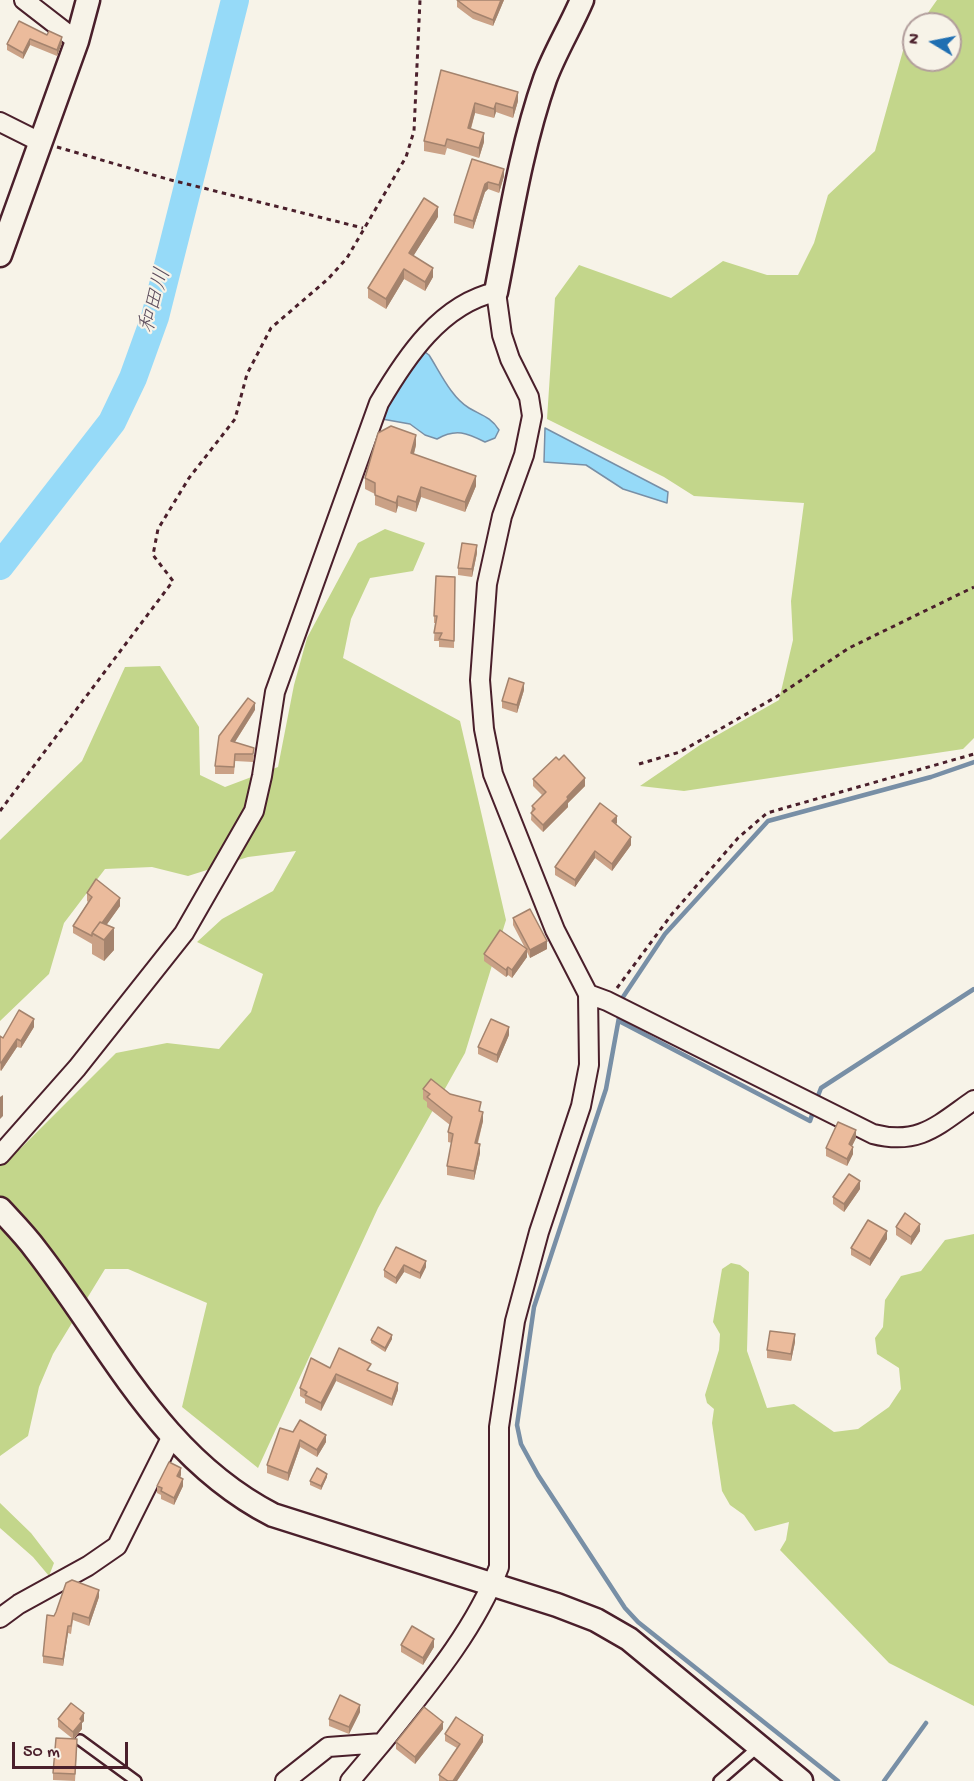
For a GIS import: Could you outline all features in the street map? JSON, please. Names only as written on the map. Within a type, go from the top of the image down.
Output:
[{"type":"street","points":[[24,0],[77,41]]},
{"type":"street","points":[[0,255],[77,41],[88,0]]},
{"type":"street","points":[[350,1781],[436,1676],[493,1584],[499,1567],[499,1427],[515,1321],[539,1232],[581,1107],[589,1065],[588,994],[555,930],[493,774],[484,729],[480,680],[487,584],[502,516],[529,436],[532,416],[529,397],[510,359],[502,334],[496,292],[522,160],[535,110],[546,76],[582,0]]},
{"type":"street","points":[[0,122],[40,142]]},
{"type":"street","points":[[0,1155],[77,1068],[184,933],[254,811],[275,692],[379,403],[400,367],[422,340],[461,306],[477,296],[496,292]]},
{"type":"street","points":[[588,994],[607,1001],[873,1134],[891,1139],[909,1139],[932,1128],[974,1100]]},
{"type":"street","points":[[0,1209],[36,1249],[121,1374],[172,1436],[213,1478],[242,1499],[273,1515],[493,1584],[596,1620],[628,1639],[801,1781]]},
{"type":"street","points":[[0,1618],[19,1604],[88,1566],[117,1546],[172,1436]]},
{"type":"street","points":[[285,1781],[328,1747],[382,1743]]},
{"type":"lane","points":[[80,1740],[135,1781]]},
{"type":"lane","points":[[719,1781],[758,1747]]},
{"type":"path","points":[[0,812],[173,581],[153,555],[158,529],[189,478],[235,419],[247,374],[271,328],[328,279],[347,258],[406,157],[412,142],[420,0]]},
{"type":"path","points":[[40,142],[167,179],[201,185],[363,228]]},
{"type":"path","points":[[639,764],[680,752],[776,697],[849,648],[974,587]]},
{"type":"path","points":[[607,1001],[672,914],[738,838],[767,813],[974,754]]},
{"type":"green space","points":[[937,0],[974,0],[974,738],[963,749],[684,791],[640,786],[700,745],[779,700],[793,640],[791,601],[804,503],[694,496],[664,477],[547,419],[555,298],[579,265],[671,298],[723,261],[767,275],[798,275],[814,243],[828,195],[875,151],[902,54],[902,72],[962,72],[962,12],[928,12]]},
{"type":"green space","points":[[385,529],[425,543],[413,571],[370,578],[351,619],[343,658],[460,721],[506,920],[465,1053],[378,1208],[258,1468],[182,1407],[207,1303],[128,1269],[105,1269],[53,1354],[39,1387],[28,1436],[0,1456],[0,1161],[21,1148],[116,1053],[167,1043],[219,1049],[251,1012],[263,974],[197,942],[222,919],[273,891],[296,851],[248,857],[188,876],[152,867],[105,869],[64,923],[49,974],[0,1021],[0,840],[82,761],[125,667],[160,666],[199,727],[200,775],[225,787],[278,767],[294,685],[307,638],[358,543]]},
{"type":"green space","points":[[974,1234],[974,1706],[889,1663],[780,1550],[786,1540],[789,1522],[755,1531],[744,1515],[730,1505],[722,1491],[712,1423],[714,1409],[707,1403],[705,1395],[719,1350],[720,1334],[713,1322],[722,1269],[731,1263],[740,1265],[749,1272],[747,1351],[767,1408],[794,1404],[834,1432],[858,1429],[889,1407],[901,1389],[899,1368],[877,1354],[875,1338],[883,1327],[885,1300],[901,1276],[921,1271],[945,1240]]},
{"type":"green space","points":[[0,1503],[31,1533],[54,1563],[49,1576],[33,1557],[0,1528]]},
{"type":"water","points":[[425,352],[457,397],[469,408],[493,422],[499,430],[495,438],[485,442],[467,434],[456,433],[437,439],[425,435],[410,424],[382,419],[398,387]]},
{"type":"water","points":[[545,428],[668,492],[667,503],[623,489],[586,465],[544,462]]},
{"type":"building","points":[[457,0],[501,0],[493,20],[473,12]]},
{"type":"building","points":[[19,21],[47,35],[49,31],[62,37],[57,50],[30,39],[23,53],[7,44]]},
{"type":"building","points":[[441,70],[518,92],[513,108],[496,103],[494,109],[475,103],[468,128],[484,133],[479,148],[447,139],[445,146],[424,141]]},
{"type":"building","points":[[472,159],[504,169],[499,185],[488,182],[485,184],[473,221],[454,215]]},
{"type":"building","points":[[424,198],[438,207],[409,253],[433,268],[425,282],[404,269],[386,299],[368,288]]},
{"type":"building","points":[[391,426],[416,435],[411,453],[476,476],[465,502],[421,487],[416,502],[398,496],[396,503],[375,495],[375,483],[365,478],[378,433]]},
{"type":"building","points":[[462,543],[477,545],[472,569],[458,568]]},
{"type":"building","points":[[436,576],[455,577],[454,641],[439,639],[442,633],[434,633],[437,616],[434,616]]},
{"type":"building","points":[[509,678],[524,683],[517,705],[502,701]]},
{"type":"building","points":[[248,698],[255,703],[231,741],[254,748],[253,754],[235,754],[234,767],[215,766],[219,736]]},
{"type":"building","points":[[564,755],[585,778],[543,825],[531,813],[535,809],[532,806],[546,792],[533,779],[556,757],[559,760]]},
{"type":"building","points":[[600,803],[617,816],[612,821],[631,837],[612,864],[595,851],[575,880],[555,867]]},
{"type":"building","points":[[96,879],[120,898],[102,923],[100,922],[92,936],[73,926],[92,897],[87,893]]},
{"type":"building","points":[[530,909],[547,941],[530,950],[513,918]]},
{"type":"building","points":[[100,922],[114,928],[104,940],[92,933]]},
{"type":"building","points":[[500,930],[527,949],[512,970],[508,967],[506,970],[484,954]]},
{"type":"building","points":[[19,1010],[34,1019],[21,1041],[17,1039],[1,1063],[0,1036],[3,1038]]},
{"type":"building","points":[[491,1019],[509,1027],[497,1055],[478,1047]]},
{"type":"building","points":[[431,1079],[450,1094],[481,1102],[479,1111],[483,1112],[475,1143],[480,1144],[474,1171],[447,1166],[453,1134],[448,1132],[452,1117],[427,1097],[430,1094],[423,1089]]},
{"type":"building","points":[[838,1122],[856,1130],[849,1144],[853,1147],[847,1159],[826,1148]]},
{"type":"building","points":[[849,1174],[860,1181],[844,1204],[833,1197]]},
{"type":"building","points":[[905,1213],[920,1224],[911,1237],[896,1227]]},
{"type":"building","points":[[868,1220],[887,1231],[870,1259],[851,1248]]},
{"type":"building","points":[[396,1247],[426,1261],[420,1273],[404,1265],[396,1278],[384,1270]]},
{"type":"building","points":[[378,1327],[392,1335],[385,1348],[371,1340]]},
{"type":"building","points":[[770,1331],[795,1334],[791,1354],[767,1350]]},
{"type":"building","points":[[339,1348],[371,1364],[367,1370],[398,1383],[392,1399],[336,1374],[321,1403],[305,1395],[307,1392],[300,1388],[311,1358],[330,1368]]},
{"type":"building","points":[[300,1420],[326,1435],[317,1450],[300,1440],[288,1473],[267,1465],[280,1428],[293,1432]]},
{"type":"building","points":[[169,1462],[181,1468],[177,1476],[183,1479],[174,1498],[157,1486]]},
{"type":"building","points":[[317,1468],[327,1474],[321,1486],[310,1481]]},
{"type":"building","points":[[72,1580],[99,1590],[89,1618],[73,1613],[71,1626],[68,1626],[63,1659],[43,1656],[47,1615],[54,1616],[66,1583]]},
{"type":"building","points":[[412,1626],[434,1639],[423,1658],[401,1645]]},
{"type":"building","points":[[340,1695],[360,1705],[349,1727],[329,1719]]},
{"type":"building","points":[[71,1703],[84,1713],[80,1719],[82,1721],[73,1732],[58,1719]]},
{"type":"building","points":[[424,1707],[443,1722],[415,1757],[396,1742]]},
{"type":"building","points":[[456,1717],[483,1735],[453,1781],[448,1781],[439,1775],[460,1744],[445,1734]]},
{"type":"building","points":[[56,1738],[77,1739],[75,1774],[53,1773]]},
{"type":"waterway","name":"和田川","points":[[0,566],[112,422],[133,378],[155,317],[235,0]]},
{"type":"waterway","points":[[621,1004],[623,997],[665,934],[768,821],[931,777],[974,762]]},
{"type":"waterway","points":[[816,1101],[821,1088],[974,989]]},
{"type":"waterway","points":[[620,1012],[606,1089],[534,1307],[517,1425],[521,1444],[538,1475],[625,1608],[638,1622],[838,1781]]},
{"type":"waterway","points":[[619,1021],[810,1121],[814,1109]]},
{"type":"waterway","points":[[884,1781],[926,1723]]}]
